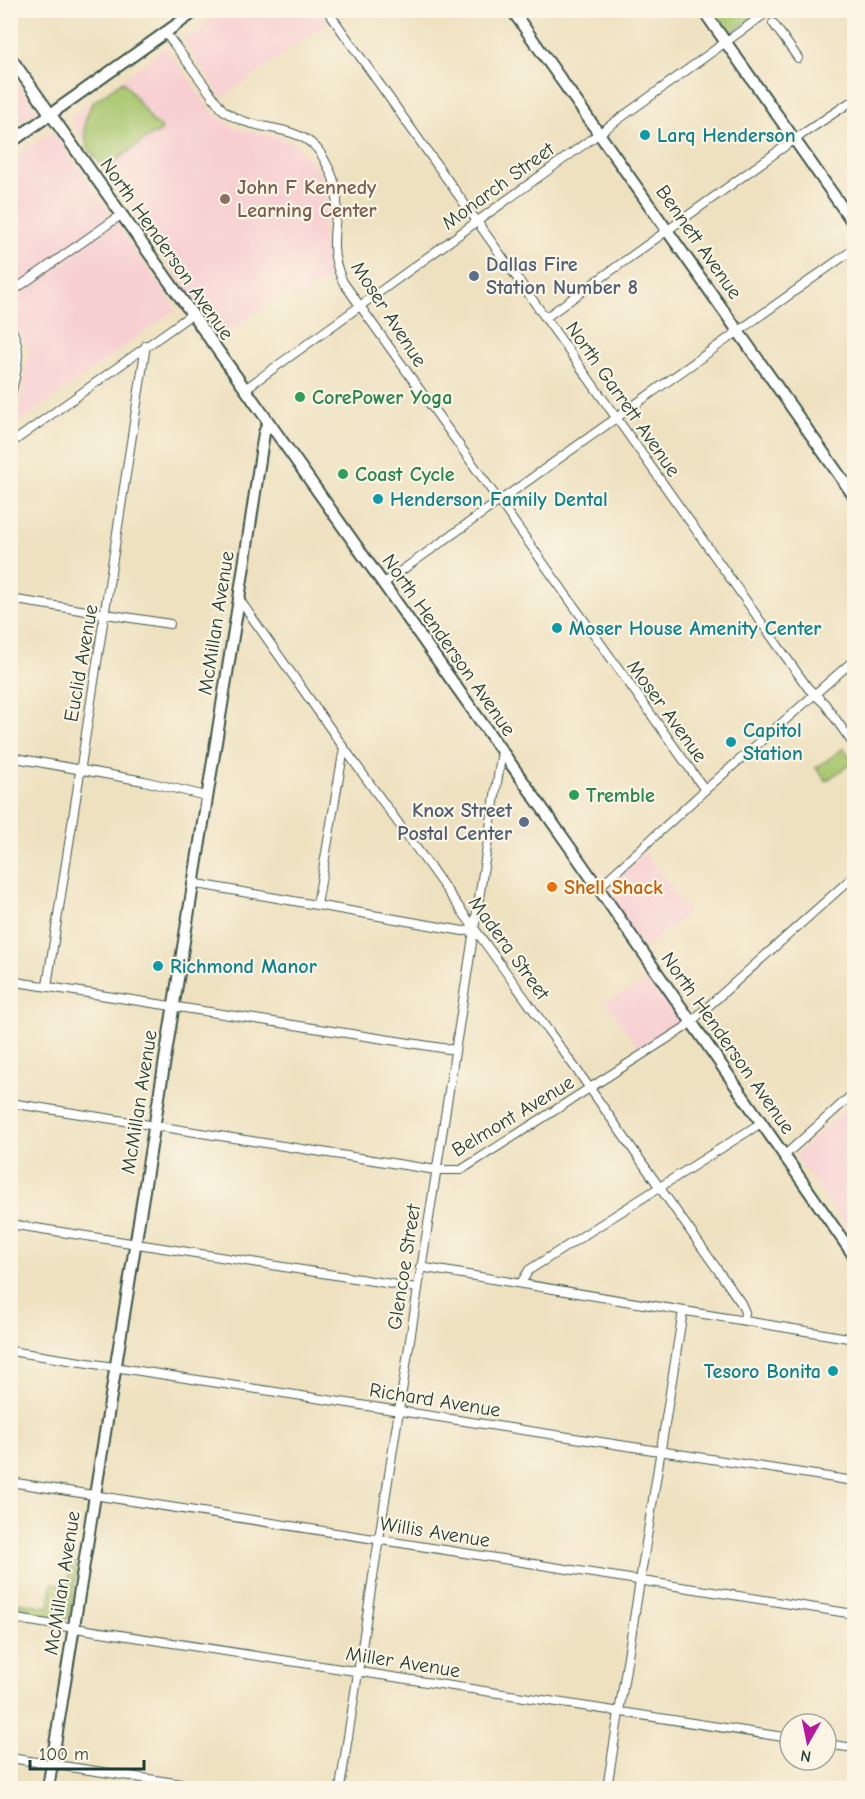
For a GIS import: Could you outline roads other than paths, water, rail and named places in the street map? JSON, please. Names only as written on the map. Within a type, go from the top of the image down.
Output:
[{"type":"street","points":[[10,143],[197,10]]},
{"type":"street","name":"North Garrett Avenue","points":[[327,10],[808,688],[825,704],[855,745]]},
{"type":"street","name":"Bennett Avenue","points":[[512,10],[855,496]]},
{"type":"street","points":[[703,10],[855,224]]},
{"type":"street","name":"Monarch Street","points":[[245,389],[770,10]]},
{"type":"street","points":[[773,23],[798,58]]},
{"type":"street","name":"Moser Avenue","points":[[165,32],[228,114],[244,122],[297,136],[311,143],[320,152],[334,176],[338,194],[334,247],[337,268],[343,282],[705,790]]},
{"type":"street","name":"North Henderson Avenue","points":[[10,57],[502,751],[855,1256]]},
{"type":"street","points":[[545,318],[849,103]]},
{"type":"street","points":[[10,293],[121,215]]},
{"type":"street","points":[[384,584],[855,249]]},
{"type":"street","points":[[10,444],[192,314]]},
{"type":"street","points":[[10,327],[18,340],[19,349],[10,400]]},
{"type":"street","name":"Euclid Avenue","points":[[47,986],[146,345]]},
{"type":"street","name":"McMillan Avenue","points":[[48,1788],[264,434],[268,423]]},
{"type":"street","points":[[10,599],[170,624]]},
{"type":"street","name":"Madera Street","points":[[238,599],[474,930],[483,939],[590,1088],[741,1303],[745,1312],[744,1320]]},
{"type":"street","points":[[597,889],[705,790],[855,660]]},
{"type":"street","points":[[317,905],[344,748]]},
{"type":"street","name":"Glencoe Street","points":[[340,1788],[502,751]]},
{"type":"street","points":[[10,757],[144,781],[206,796]]},
{"type":"street","name":"Belmont Avenue","points":[[10,1103],[436,1170],[461,1170],[684,1028],[855,876]]},
{"type":"street","points":[[192,883],[464,931],[474,930]]},
{"type":"street","points":[[10,981],[455,1050]]},
{"type":"street","points":[[785,1155],[855,1093]]},
{"type":"street","points":[[521,1284],[529,1270],[761,1123]]},
{"type":"street","points":[[10,1224],[417,1288]]},
{"type":"street","points":[[420,1267],[855,1339]]},
{"type":"street","points":[[608,1788],[683,1311]]},
{"type":"street","name":"Richard Avenue","points":[[10,1351],[855,1481]]},
{"type":"street","name":"Willis Avenue","points":[[10,1482],[855,1614]]},
{"type":"street","name":"Miller Avenue","points":[[10,1618],[778,1736]]},
{"type":"street","points":[[838,1746],[855,1748]]},
{"type":"street","points":[[10,1758],[208,1788]]},
{"type":"place","name":"Larq Henderson","points":[[645,135]]},
{"type":"place","name":"John F Kennedy Learning Center","points":[[225,199]]},
{"type":"place","name":"Dallas Fire Station Number 8","points":[[474,276]]},
{"type":"place","name":"CorePower Yoga","points":[[300,397]]},
{"type":"place","name":"Coast Cycle","points":[[343,474]]},
{"type":"place","name":"Henderson Family Dental","points":[[378,499]]},
{"type":"place","name":"Moser House Amenity Center","points":[[557,628]]},
{"type":"place","name":"Capitol Station","points":[[731,742]]},
{"type":"place","name":"Tremble","points":[[574,795]]},
{"type":"place","name":"Knox Street Postal Center","points":[[524,822]]},
{"type":"place","name":"Shell Shack","points":[[552,887]]},
{"type":"place","name":"Richmond Manor","points":[[158,966]]},
{"type":"place","name":"Tesoro Bonita","points":[[833,1371]]}]
